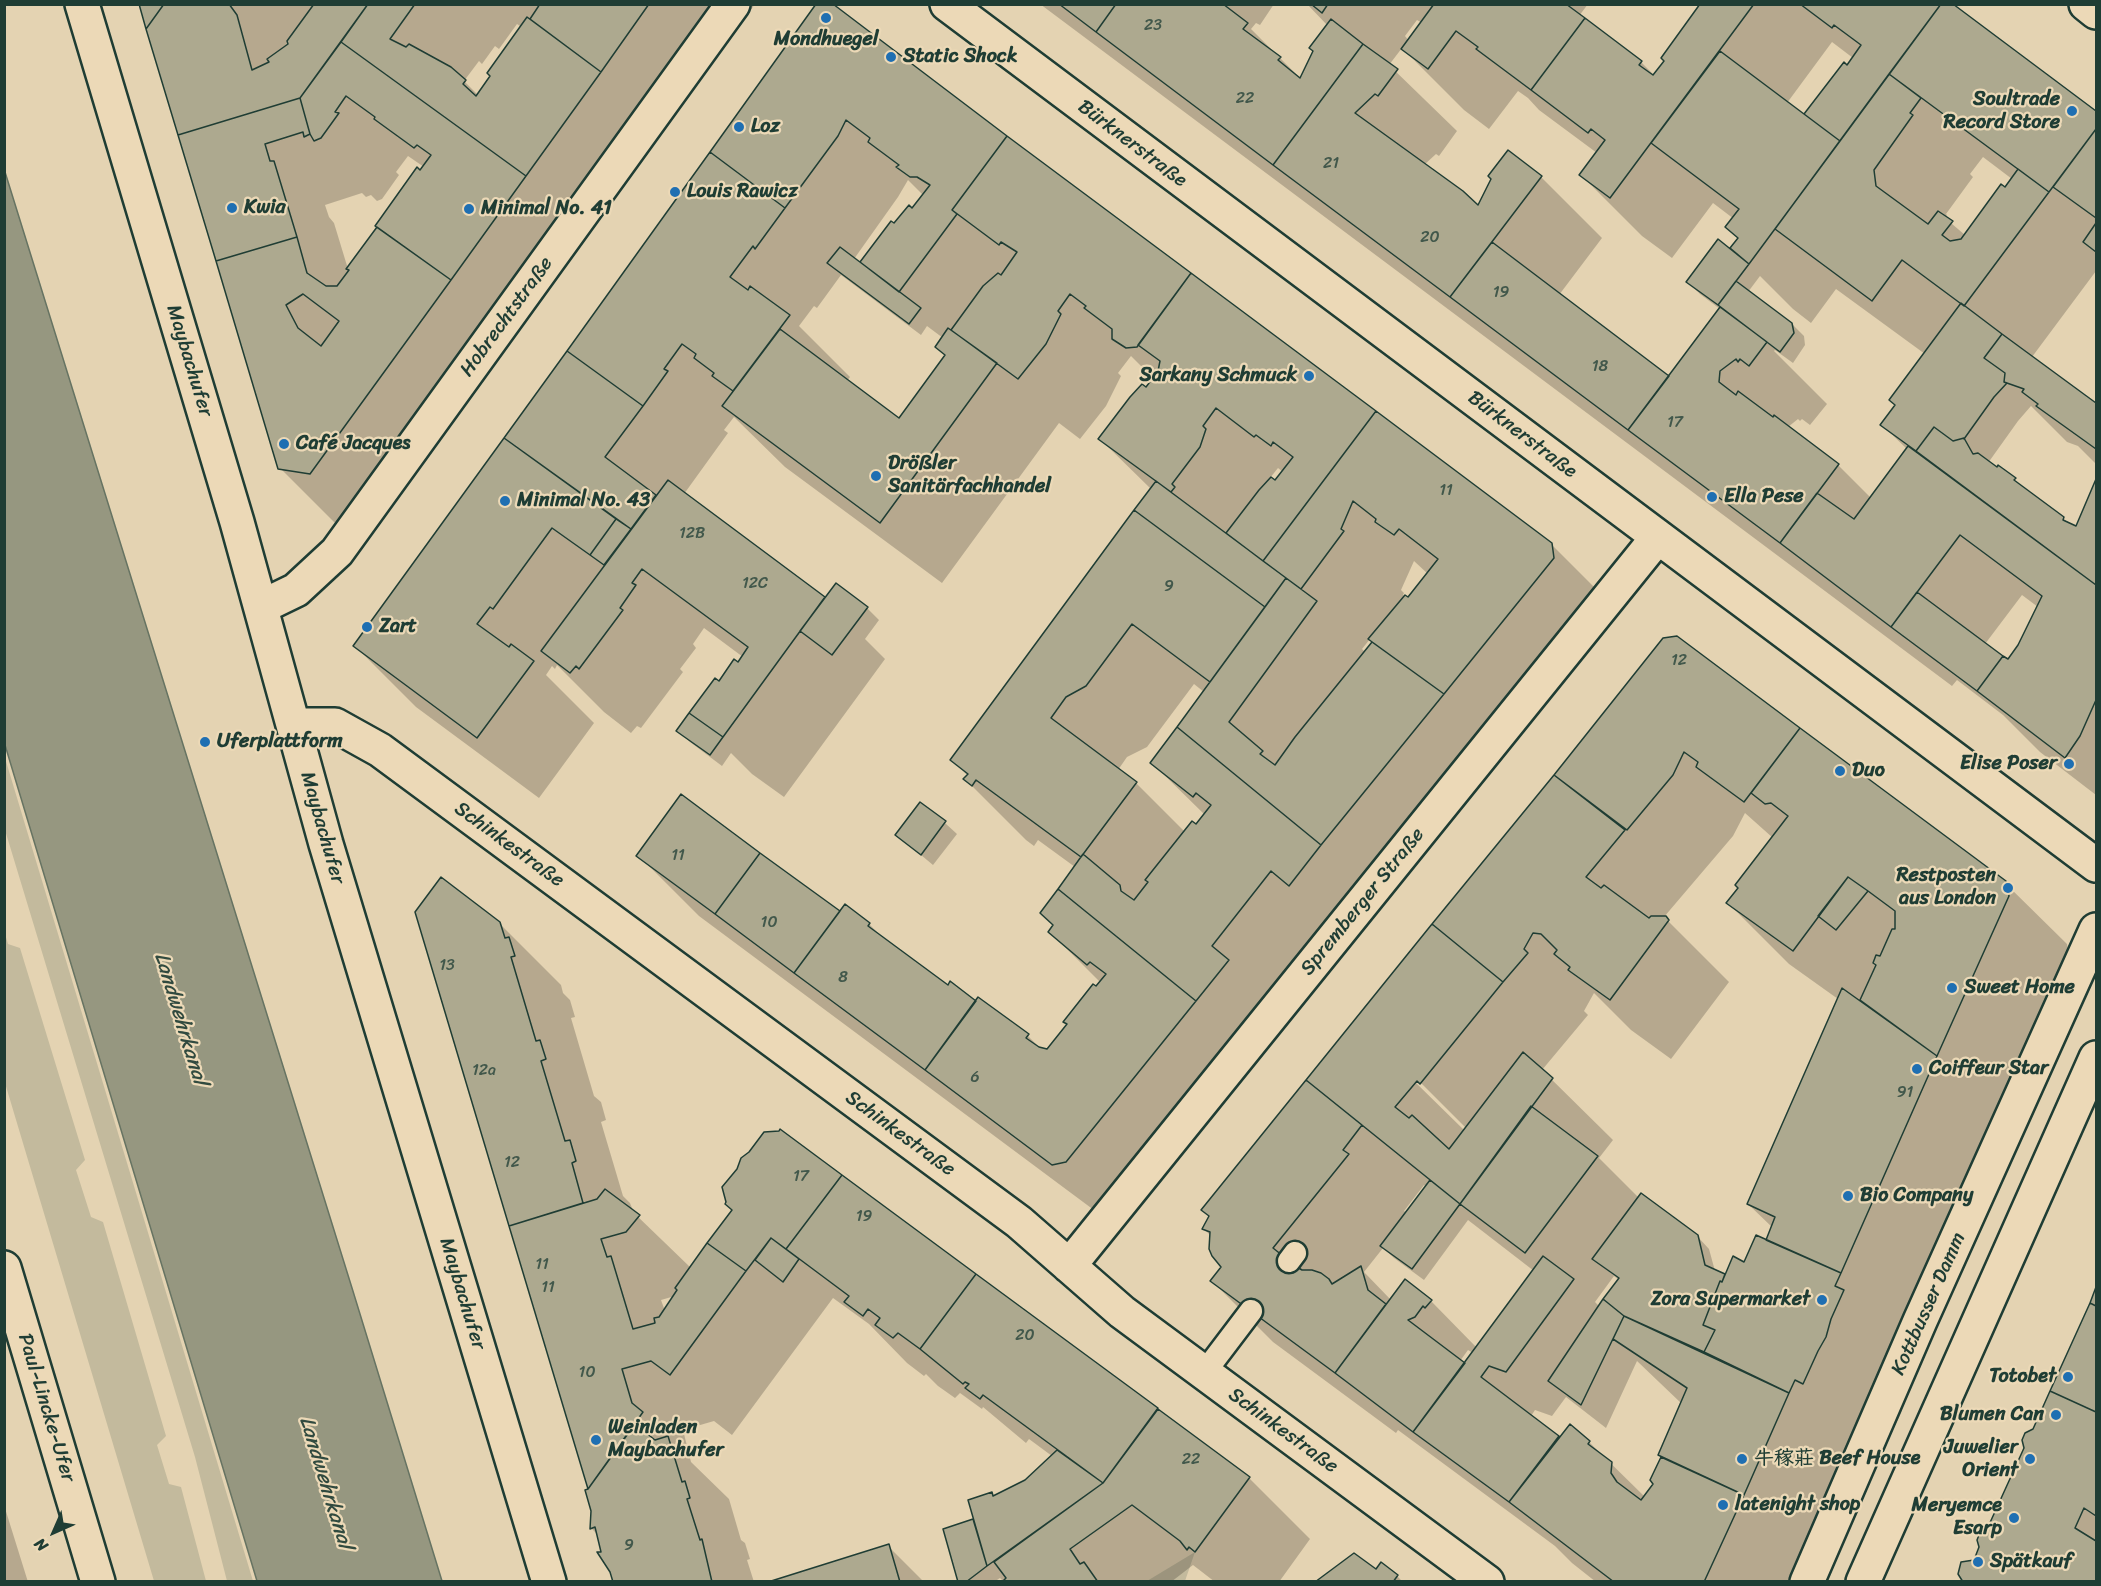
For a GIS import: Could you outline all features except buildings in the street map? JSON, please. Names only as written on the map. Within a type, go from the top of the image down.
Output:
[{"type":"street","name":"Maybachufer","points":[[82,4],[237,522],[326,844],[549,1581]]},
{"type":"street","name":"Hobrechtstraße","points":[[261,607],[296,590],[337,552],[733,4]]},
{"type":"street","name":"Bürknerstraße","points":[[947,4],[1657,538],[2097,865]]},
{"type":"street","points":[[2086,4],[2097,12]]},
{"type":"street","name":"Spremberger Straße","points":[[1069,1266],[1657,538]]},
{"type":"street","name":"Schinkestraße","points":[[293,725],[335,725],[380,750],[1019,1222],[1122,1312],[1487,1581]]},
{"type":"street","name":"Kottbusser Damm","points":[[1807,1581],[1920,1321],[2097,930]]},
{"type":"street","points":[[1863,1581],[2097,1058]]},
{"type":"street","name":"Paul-Lincke-Ufer","points":[[4,1268],[98,1581]]},
{"type":"lane","points":[[1204,1373],[1251,1311]]},
{"type":"shaded area","points":[[4,758],[253,1581],[227,1581],[195,1457],[5,830]]},
{"type":"shaded area","points":[[5,934],[8,944],[20,948],[85,1160],[76,1170],[91,1217],[103,1222],[166,1436],[157,1445],[169,1484],[181,1487],[206,1581],[154,1581],[5,1083]]},
{"type":"shaded area","points":[[1195,1552],[1185,1581],[1147,1581]]},
{"type":"water","name":"Landwehrkanal","points":[[5,172],[442,1581],[257,1581],[5,745]]},
{"type":"place","name":"Mondhuegel","points":[[826,18]]},
{"type":"place","name":"Static Shock","points":[[891,57]]},
{"type":"place","name":"Soultrade Record Store","points":[[2072,111]]},
{"type":"place","name":"Loz","points":[[739,127]]},
{"type":"place","name":"Louis Rawicz","points":[[675,192]]},
{"type":"place","name":"Kwia","points":[[232,208]]},
{"type":"place","name":"Minimal No. 41","points":[[469,209]]},
{"type":"place","name":"Sarkany Schmuck","points":[[1309,376]]},
{"type":"place","name":"Café Jacques","points":[[284,444]]},
{"type":"place","name":"Drößler Sanitärfachhandel","points":[[876,476]]},
{"type":"place","name":"Ella Pese","points":[[1712,497]]},
{"type":"place","name":"Minimal No. 43","points":[[505,501]]},
{"type":"place","name":"Zart","points":[[367,627]]},
{"type":"place","name":"Uferplattform","points":[[205,742]]},
{"type":"place","name":"Elise Poser","points":[[2069,764]]},
{"type":"place","name":"Duo","points":[[1840,771]]},
{"type":"place","name":"Restposten aus London","points":[[2008,888]]},
{"type":"place","name":"Sweet Home","points":[[1952,988]]},
{"type":"place","name":"Coiffeur Star","points":[[1917,1069]]},
{"type":"place","name":"Bio Company","points":[[1848,1196]]},
{"type":"place","name":"Zora Supermarket","points":[[1822,1300]]},
{"type":"place","name":"Totobet","points":[[2068,1377]]},
{"type":"place","name":"Blumen Can","points":[[2056,1415]]},
{"type":"place","name":"Weinladen Maybachufer","points":[[596,1440]]},
{"type":"place","name":"牛稼莊 Beef House","points":[[1742,1459]]},
{"type":"place","name":"Juwelier Orient","points":[[2030,1459]]},
{"type":"place","name":"latenight shop","points":[[1723,1505]]},
{"type":"place","name":"Meryemce Esarp","points":[[2014,1518]]},
{"type":"place","name":"Spätkauf","points":[[1978,1562]]}]
